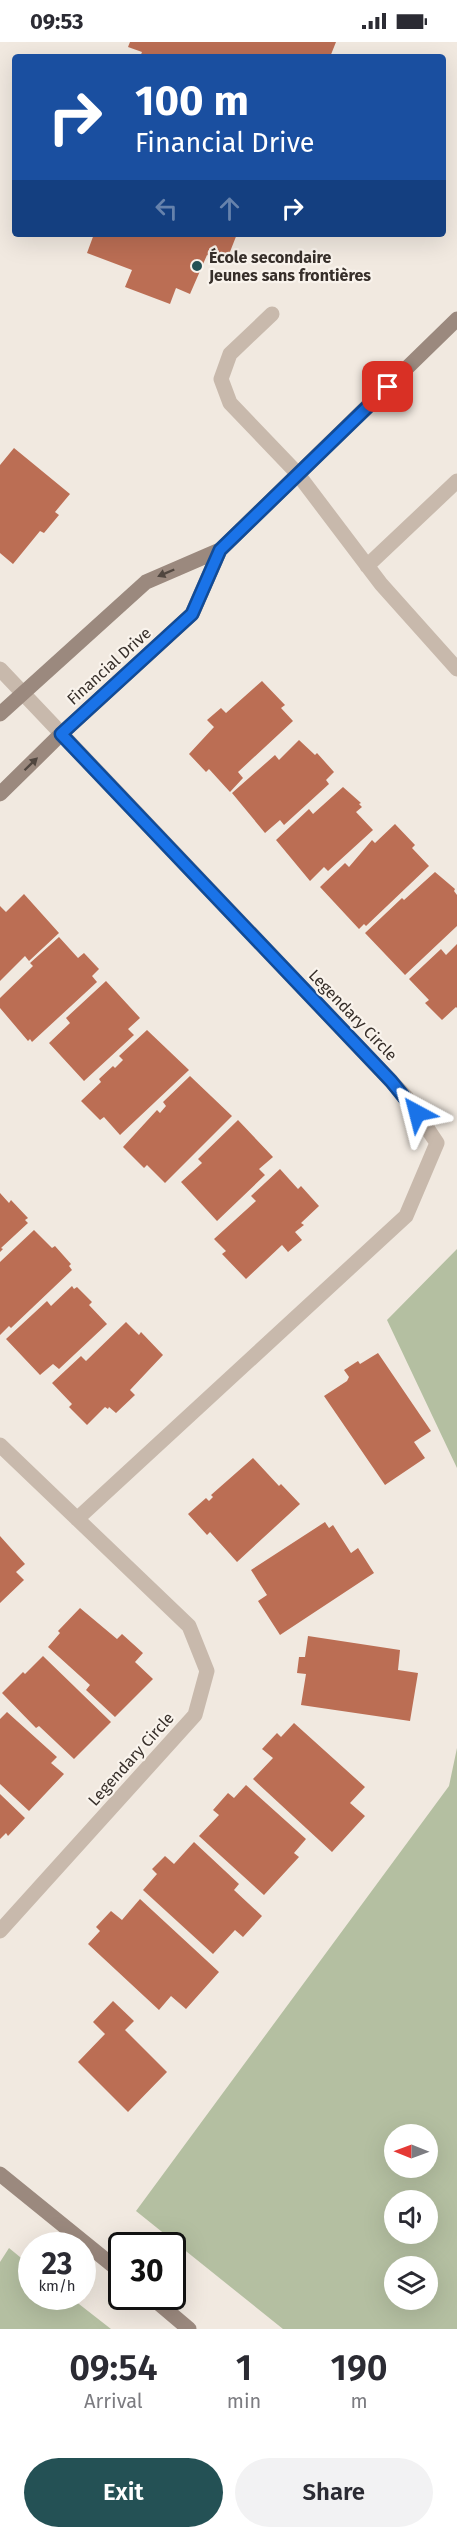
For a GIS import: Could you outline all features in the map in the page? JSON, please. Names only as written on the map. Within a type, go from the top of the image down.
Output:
[{"type":"street","points":[[272,314],[230,354],[221,379],[230,403],[297,473],[367,566],[457,669]]},
{"type":"street","name":"Financial Drive","points":[[0,794],[61,734],[192,614],[220,550],[457,319]]},
{"type":"street","points":[[367,566],[457,481]]},
{"type":"street","name":"Financial Drive","points":[[0,714],[146,582],[220,550]]},
{"type":"street","name":"Legendary Circle","points":[[0,669],[21,694],[407,1098],[437,1143],[406,1216],[77,1519]]},
{"type":"street","name":"Legendary Circle","points":[[0,1445],[189,1626],[207,1671],[195,1715],[0,1931]]},
{"type":"street","points":[[0,2174],[108,2262]]},
{"type":"street","points":[[167,2310],[189,2329]]},
{"type":"green space","points":[[457,1249],[457,1468],[387,1320]]},
{"type":"green space","points":[[457,1748],[457,2329],[283,2329],[186,2251],[186,2232],[162,2232],[136,2211],[449,1786]]},
{"type":"green space","points":[[9,2248],[18,2255],[18,2310],[87,2310],[111,2329],[0,2329],[0,2262]]},
{"type":"building","points":[[130,42],[336,42],[331,54],[141,54],[142,52],[128,47]]},
{"type":"building","points":[[93,237],[236,237],[226,262],[207,255],[190,294],[176,288],[170,304],[125,287],[132,270],[87,253]]},
{"type":"building","points":[[14,448],[70,494],[55,512],[59,515],[44,533],[40,531],[13,564],[0,553],[0,465]]},
{"type":"building","points":[[262,681],[285,705],[281,708],[293,721],[238,772],[243,778],[230,792],[209,769],[206,772],[189,754],[214,727],[207,720],[221,708],[226,713]]},
{"type":"building","points":[[299,740],[315,755],[317,753],[334,772],[326,780],[329,784],[284,825],[280,820],[265,833],[232,793],[275,755],[279,760]]},
{"type":"building","points":[[343,787],[361,803],[359,804],[362,807],[356,812],[373,830],[328,871],[324,867],[310,881],[276,840],[309,809],[313,814]]},
{"type":"building","points":[[395,824],[415,845],[412,848],[429,866],[366,926],[364,924],[359,929],[320,887],[345,863],[349,867],[372,840],[375,843]]},
{"type":"building","points":[[435,872],[455,889],[457,926],[405,975],[365,933],[402,898],[404,900]]},
{"type":"building","points":[[24,894],[59,933],[29,961],[25,956],[0,981],[0,906],[6,912]]},
{"type":"building","points":[[59,937],[78,958],[84,953],[99,969],[92,976],[97,982],[32,1042],[30,1039],[28,1041],[0,1008],[0,998],[33,966],[30,963]]},
{"type":"building","points":[[457,944],[457,1008],[442,1020],[425,1003],[429,1000],[409,979],[441,949],[446,955]]},
{"type":"building","points":[[106,981],[140,1018],[128,1029],[134,1035],[84,1081],[49,1043],[70,1023],[66,1018]]},
{"type":"building","points":[[147,1030],[189,1070],[120,1135],[104,1117],[100,1120],[81,1101],[101,1082],[99,1079],[123,1060],[119,1056]]},
{"type":"building","points":[[190,1076],[232,1116],[165,1183],[147,1165],[144,1168],[123,1147],[157,1110],[160,1113],[166,1106],[163,1102]]},
{"type":"building","points":[[238,1120],[273,1157],[259,1169],[265,1175],[217,1221],[181,1182],[202,1163],[198,1159]]},
{"type":"building","points":[[280,1169],[298,1189],[301,1186],[319,1206],[301,1223],[304,1225],[295,1232],[302,1240],[288,1252],[282,1245],[246,1279],[222,1254],[226,1251],[214,1239],[256,1201],[251,1196]]},
{"type":"building","points":[[0,1193],[9,1203],[11,1200],[28,1218],[25,1220],[28,1223],[1,1248],[3,1249],[0,1252]]},
{"type":"building","points":[[34,1230],[52,1248],[55,1246],[71,1264],[69,1266],[72,1270],[11,1328],[9,1326],[0,1335],[0,1262]]},
{"type":"building","points":[[72,1286],[74,1289],[77,1287],[92,1302],[89,1305],[107,1324],[59,1369],[53,1364],[40,1375],[6,1339],[47,1301],[51,1306]]},
{"type":"building","points":[[126,1322],[139,1335],[141,1332],[163,1355],[130,1390],[135,1395],[116,1413],[109,1407],[108,1409],[105,1407],[87,1425],[69,1407],[72,1404],[52,1383],[81,1356],[86,1361]]},
{"type":"building","points":[[378,1353],[431,1431],[414,1442],[425,1458],[385,1485],[324,1396],[347,1381],[349,1377],[344,1370]]},
{"type":"building","points":[[253,1458],[279,1486],[281,1484],[300,1504],[237,1562],[210,1532],[207,1535],[188,1514],[206,1498],[209,1501],[213,1497],[211,1495]]},
{"type":"building","points":[[325,1522],[329,1528],[333,1525],[351,1553],[358,1548],[374,1573],[280,1635],[258,1601],[267,1595],[251,1570]]},
{"type":"building","points":[[0,1536],[25,1564],[16,1572],[24,1580],[0,1603]]},
{"type":"building","points":[[80,1608],[117,1639],[122,1634],[143,1653],[135,1662],[153,1679],[115,1717],[86,1690],[90,1685],[48,1647],[60,1633],[58,1631]]},
{"type":"building","points":[[308,1636],[400,1650],[398,1670],[418,1673],[410,1721],[301,1705],[306,1674],[297,1673],[299,1657],[305,1657]]},
{"type":"building","points":[[43,1656],[111,1722],[74,1759],[39,1726],[36,1728],[2,1693]]},
{"type":"building","points":[[7,1712],[57,1757],[51,1763],[64,1774],[29,1811],[0,1784],[0,1719]]},
{"type":"building","points":[[294,1723],[365,1787],[350,1803],[365,1816],[332,1852],[253,1779],[273,1758],[262,1749],[277,1733],[281,1737]]},
{"type":"building","points":[[246,1785],[306,1839],[294,1853],[299,1857],[264,1895],[199,1836],[219,1815],[213,1810],[228,1793],[234,1798]]},
{"type":"building","points":[[0,1794],[25,1818],[8,1836],[6,1833],[0,1839]]},
{"type":"building","points":[[194,1842],[239,1884],[234,1890],[262,1916],[243,1937],[235,1930],[213,1954],[143,1890],[157,1874],[152,1869],[165,1856],[174,1864]]},
{"type":"building","points":[[140,1899],[219,1972],[186,2009],[171,1996],[159,2010],[88,1944],[100,1931],[96,1927],[111,1911],[122,1920]]},
{"type":"building","points":[[113,2001],[134,2021],[125,2030],[167,2072],[128,2112],[78,2062],[105,2034],[93,2022]]},
{"type":"place","name":"École secondaire Jeunes sans frontières","points":[[197,266]]},
{"type":"route","points":[[388,387],[220,550],[192,614],[61,734],[407,1098],[417,1113]]}]
